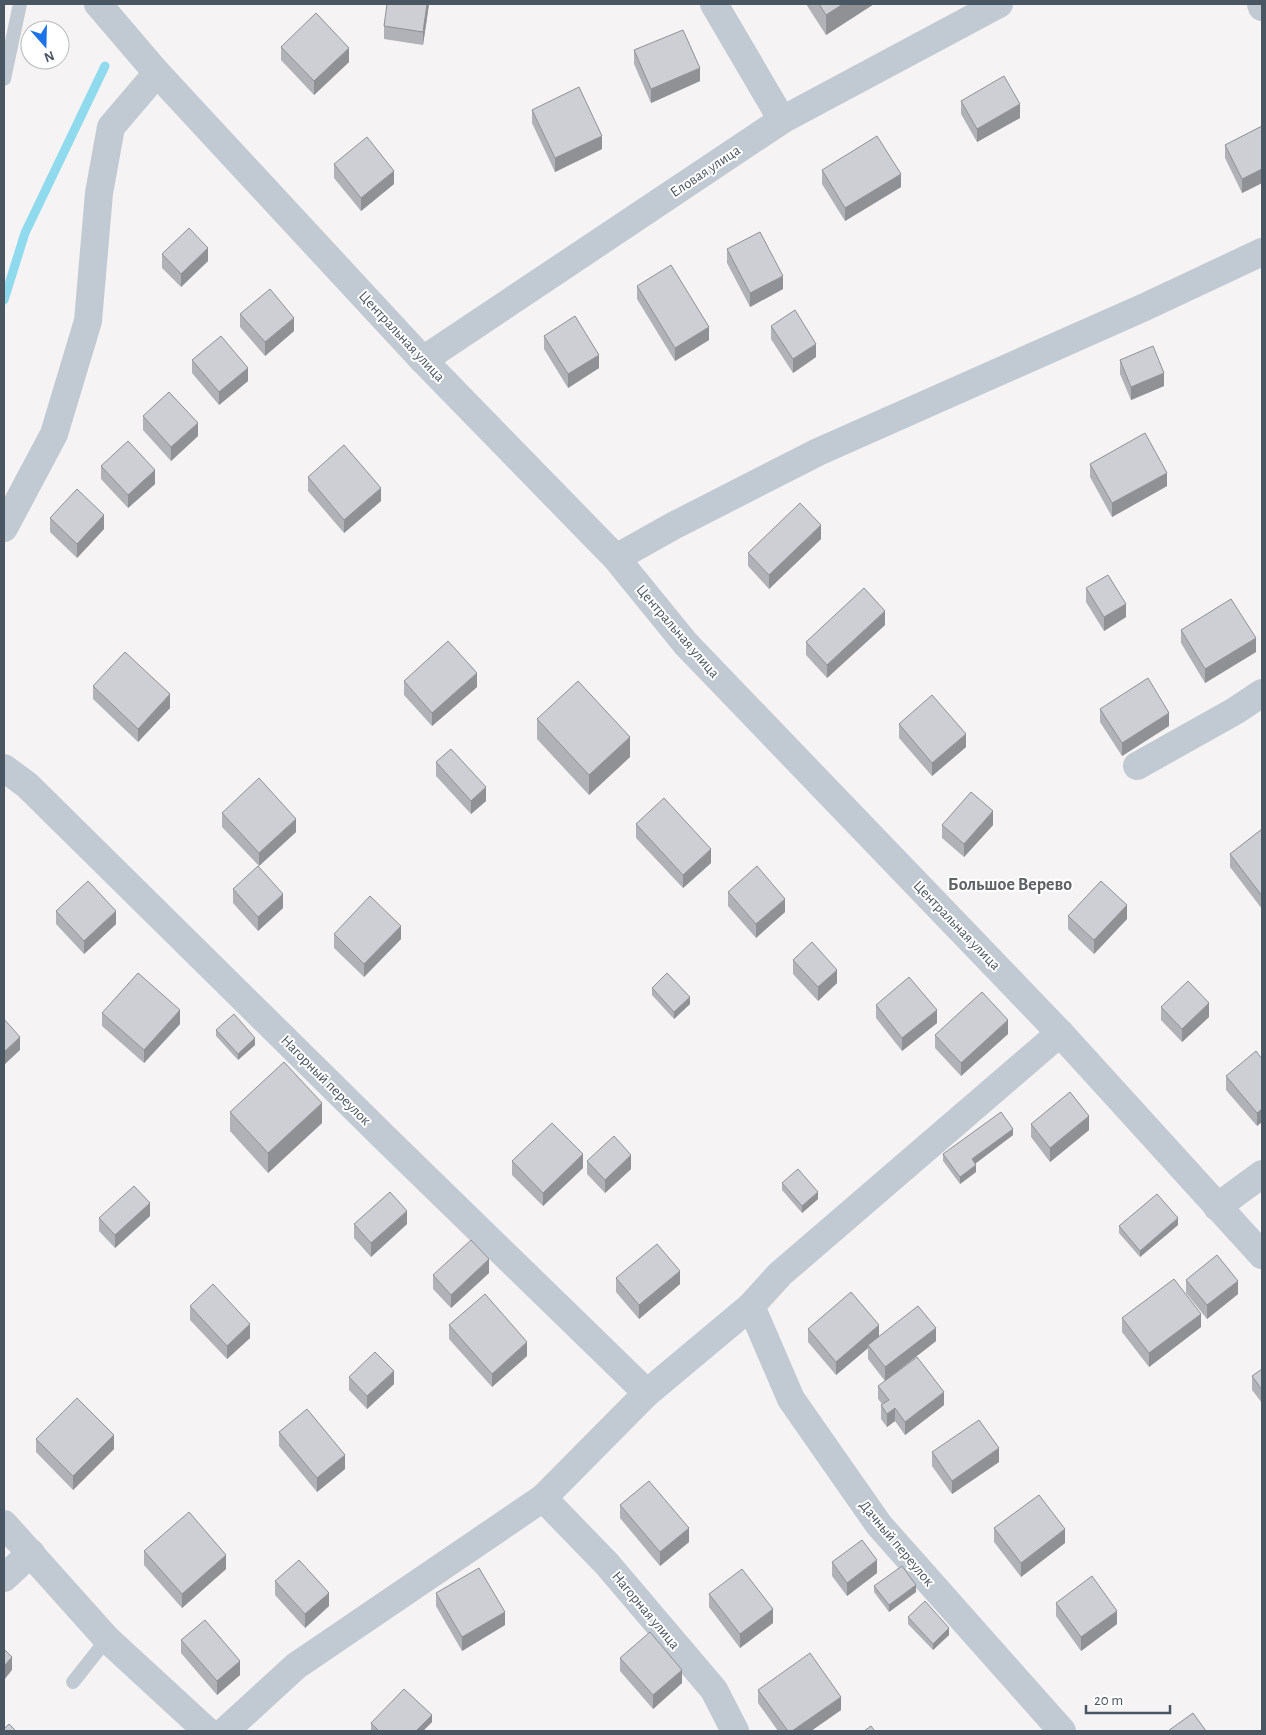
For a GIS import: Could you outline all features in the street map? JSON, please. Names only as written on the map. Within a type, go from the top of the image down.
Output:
[{"type":"street","name":"Центральная улица","points":[[98,4],[157,72],[424,360],[616,558],[686,644],[1060,1033],[1262,1255]]},
{"type":"street","points":[[714,4],[782,120]]},
{"type":"street","name":"Еловая улица","points":[[424,360],[782,120],[999,4]]},
{"type":"street","points":[[4,528],[54,434],[88,322],[99,193],[111,127],[157,72]]},
{"type":"street","points":[[616,558],[673,526],[818,452],[1147,306],[1262,252]]},
{"type":"street","points":[[1137,766],[1235,711],[1262,693]]},
{"type":"street","name":"Нагорный переулок","points":[[4,768],[27,785],[647,1393]]},
{"type":"street","points":[[225,1731],[296,1666],[543,1498],[647,1393],[751,1306],[780,1274],[1060,1033]]},
{"type":"street","points":[[1217,1207],[1262,1174]]},
{"type":"street","name":"Дачный переулок","points":[[751,1306],[791,1399],[879,1525],[1062,1731]]},
{"type":"street","name":"Нагорная улица","points":[[543,1498],[607,1564],[714,1690],[734,1731]]},
{"type":"street","points":[[4,1524],[107,1639],[207,1731]]},
{"type":"street","points":[[4,1578],[31,1553]]},
{"type":"lane","points":[[4,80],[20,4]]},
{"type":"lane","points":[[73,1682],[107,1639]]},
{"type":"building","points":[[387,4],[427,4],[423,32],[384,26]]},
{"type":"building","points":[[819,4],[843,4],[826,15]]},
{"type":"building","points":[[316,13],[349,48],[314,81],[281,47]]},
{"type":"building","points":[[683,30],[700,68],[651,89],[634,50]]},
{"type":"building","points":[[1004,76],[1020,104],[977,129],[961,101]]},
{"type":"building","points":[[579,87],[602,136],[555,158],[532,110]]},
{"type":"building","points":[[1262,126],[1262,169],[1242,179],[1225,145]]},
{"type":"building","points":[[877,136],[901,174],[845,208],[822,170]]},
{"type":"building","points":[[367,137],[394,171],[361,198],[334,164]]},
{"type":"building","points":[[189,228],[208,248],[181,274],[162,254]]},
{"type":"building","points":[[760,232],[783,276],[750,293],[727,249]]},
{"type":"building","points":[[671,265],[709,327],[675,348],[637,286]]},
{"type":"building","points":[[270,289],[294,318],[265,342],[240,314]]},
{"type":"building","points":[[795,310],[816,344],[793,359],[771,326]]},
{"type":"building","points":[[575,316],[599,355],[568,374],[544,336]]},
{"type":"building","points":[[221,336],[248,368],[219,392],[192,360]]},
{"type":"building","points":[[1153,346],[1164,373],[1131,387],[1120,360]]},
{"type":"building","points":[[169,392],[198,423],[171,447],[143,416]]},
{"type":"building","points":[[1145,433],[1167,473],[1112,503],[1090,464]]},
{"type":"building","points":[[128,441],[155,470],[128,495],[101,466]]},
{"type":"building","points":[[344,445],[381,488],[344,520],[308,477]]},
{"type":"building","points":[[77,489],[104,515],[77,544],[50,518]]},
{"type":"building","points":[[800,503],[821,525],[769,575],[748,553]]},
{"type":"building","points":[[1108,575],[1126,604],[1104,617],[1086,588]]},
{"type":"building","points":[[864,588],[885,611],[827,665],[806,642]]},
{"type":"building","points":[[1231,599],[1256,638],[1205,669],[1181,630]]},
{"type":"building","points":[[448,641],[477,673],[432,713],[404,681]]},
{"type":"building","points":[[125,652],[170,694],[138,729],[93,686]]},
{"type":"building","points":[[1148,678],[1169,713],[1122,743],[1100,709]]},
{"type":"building","points":[[578,681],[630,737],[589,775],[537,719]]},
{"type":"building","points":[[932,695],[966,734],[932,763],[899,724]]},
{"type":"building","points":[[451,749],[486,787],[471,801],[436,762]]},
{"type":"building","points":[[259,778],[296,819],[259,853],[222,813]]},
{"type":"building","points":[[971,792],[993,811],[964,844],[942,825]]},
{"type":"building","points":[[664,798],[711,849],[683,875],[636,824]]},
{"type":"building","points":[[1262,829],[1262,896],[1230,854]]},
{"type":"building","points":[[258,866],[283,894],[258,917],[233,889]]},
{"type":"building","points":[[757,866],[785,899],[756,924],[728,892]]},
{"type":"building","points":[[88,881],[116,911],[84,941],[56,911]]},
{"type":"building","points":[[1101,881],[1127,905],[1094,940],[1068,916]]},
{"type":"building","points":[[370,896],[401,926],[364,964],[334,934]]},
{"type":"building","points":[[812,942],[837,970],[818,987],[793,960]]},
{"type":"building","points":[[138,973],[180,1010],[144,1050],[102,1013]]},
{"type":"building","points":[[667,973],[690,997],[674,1012],[652,988]]},
{"type":"building","points":[[909,977],[937,1010],[902,1038],[876,1005]]},
{"type":"building","points":[[1188,981],[1209,1003],[1182,1029],[1161,1007]]},
{"type":"building","points":[[982,992],[1008,1020],[961,1063],[935,1035]]},
{"type":"building","points":[[234,1014],[255,1038],[238,1054],[216,1030]]},
{"type":"building","points":[[4,1019],[20,1037],[4,1052]]},
{"type":"building","points":[[1256,1051],[1262,1059],[1262,1109],[1257,1113],[1226,1076]]},
{"type":"building","points":[[284,1062],[322,1103],[268,1153],[230,1112]]},
{"type":"building","points":[[1070,1092],[1089,1116],[1050,1148],[1031,1124]]},
{"type":"building","points":[[1001,1112],[1013,1129],[972,1159],[976,1165],[960,1177],[943,1154]]},
{"type":"building","points":[[552,1123],[583,1154],[543,1193],[512,1161]]},
{"type":"building","points":[[614,1136],[631,1155],[605,1180],[587,1161]]},
{"type":"building","points":[[798,1169],[818,1192],[802,1206],[782,1183]]},
{"type":"building","points":[[134,1186],[150,1203],[115,1235],[99,1218]]},
{"type":"building","points":[[390,1192],[407,1211],[371,1243],[354,1224]]},
{"type":"building","points":[[1157,1194],[1178,1218],[1140,1251],[1119,1226]]},
{"type":"building","points":[[471,1240],[489,1259],[451,1295],[433,1275]]},
{"type":"building","points":[[657,1244],[680,1271],[639,1305],[616,1278]]},
{"type":"building","points":[[1217,1255],[1238,1281],[1207,1305],[1186,1280]]},
{"type":"building","points":[[1174,1279],[1201,1314],[1149,1353],[1122,1318]]},
{"type":"building","points":[[213,1284],[250,1324],[227,1346],[190,1306]]},
{"type":"building","points":[[851,1292],[879,1325],[836,1362],[808,1329]]},
{"type":"building","points":[[485,1294],[527,1342],[492,1374],[449,1325]]},
{"type":"building","points":[[918,1306],[936,1328],[885,1367],[868,1345]]},
{"type":"building","points":[[375,1352],[394,1371],[367,1396],[349,1377]]},
{"type":"building","points":[[917,1357],[944,1392],[905,1422],[895,1408],[887,1414],[881,1405],[889,1400],[878,1386]]},
{"type":"building","points":[[1262,1369],[1262,1390],[1252,1376]]},
{"type":"building","points":[[77,1398],[114,1435],[73,1476],[36,1439]]},
{"type":"building","points":[[307,1409],[345,1455],[317,1478],[279,1432]]},
{"type":"building","points":[[979,1420],[999,1448],[952,1481],[932,1452]]},
{"type":"building","points":[[649,1481],[689,1528],[660,1552],[620,1505]]},
{"type":"building","points":[[1039,1495],[1065,1529],[1021,1563],[994,1528]]},
{"type":"building","points":[[189,1512],[226,1555],[182,1594],[144,1551]]},
{"type":"building","points":[[862,1540],[877,1560],[847,1583],[832,1562]]},
{"type":"building","points":[[299,1560],[329,1593],[305,1614],[275,1581]]},
{"type":"building","points":[[902,1566],[916,1585],[889,1605],[874,1586]]},
{"type":"building","points":[[479,1568],[505,1612],[462,1637],[436,1593]]},
{"type":"building","points":[[742,1569],[773,1609],[740,1634],[709,1594]]},
{"type":"building","points":[[1092,1576],[1117,1611],[1081,1637],[1056,1603]]},
{"type":"building","points":[[925,1601],[949,1628],[933,1644],[908,1617]]},
{"type":"building","points":[[205,1620],[240,1661],[217,1681],[181,1640]]},
{"type":"building","points":[[650,1632],[682,1670],[653,1695],[620,1658]]},
{"type":"building","points":[[4,1649],[12,1657],[4,1666]]},
{"type":"building","points":[[810,1653],[841,1697],[792,1731],[788,1731],[758,1690]]},
{"type":"building","points":[[404,1689],[432,1715],[416,1731],[379,1731],[371,1723]]},
{"type":"building","points":[[1193,1713],[1206,1731],[1168,1731]]},
{"type":"building","points":[[9,1724],[16,1731],[4,1731]]},
{"type":"building","points":[[871,1726],[875,1731],[864,1731]]},
{"type":"waterway","points":[[4,300],[25,233],[105,66]]},
{"type":"district","name":"Большое Верево","points":[[1010,884]]}]
